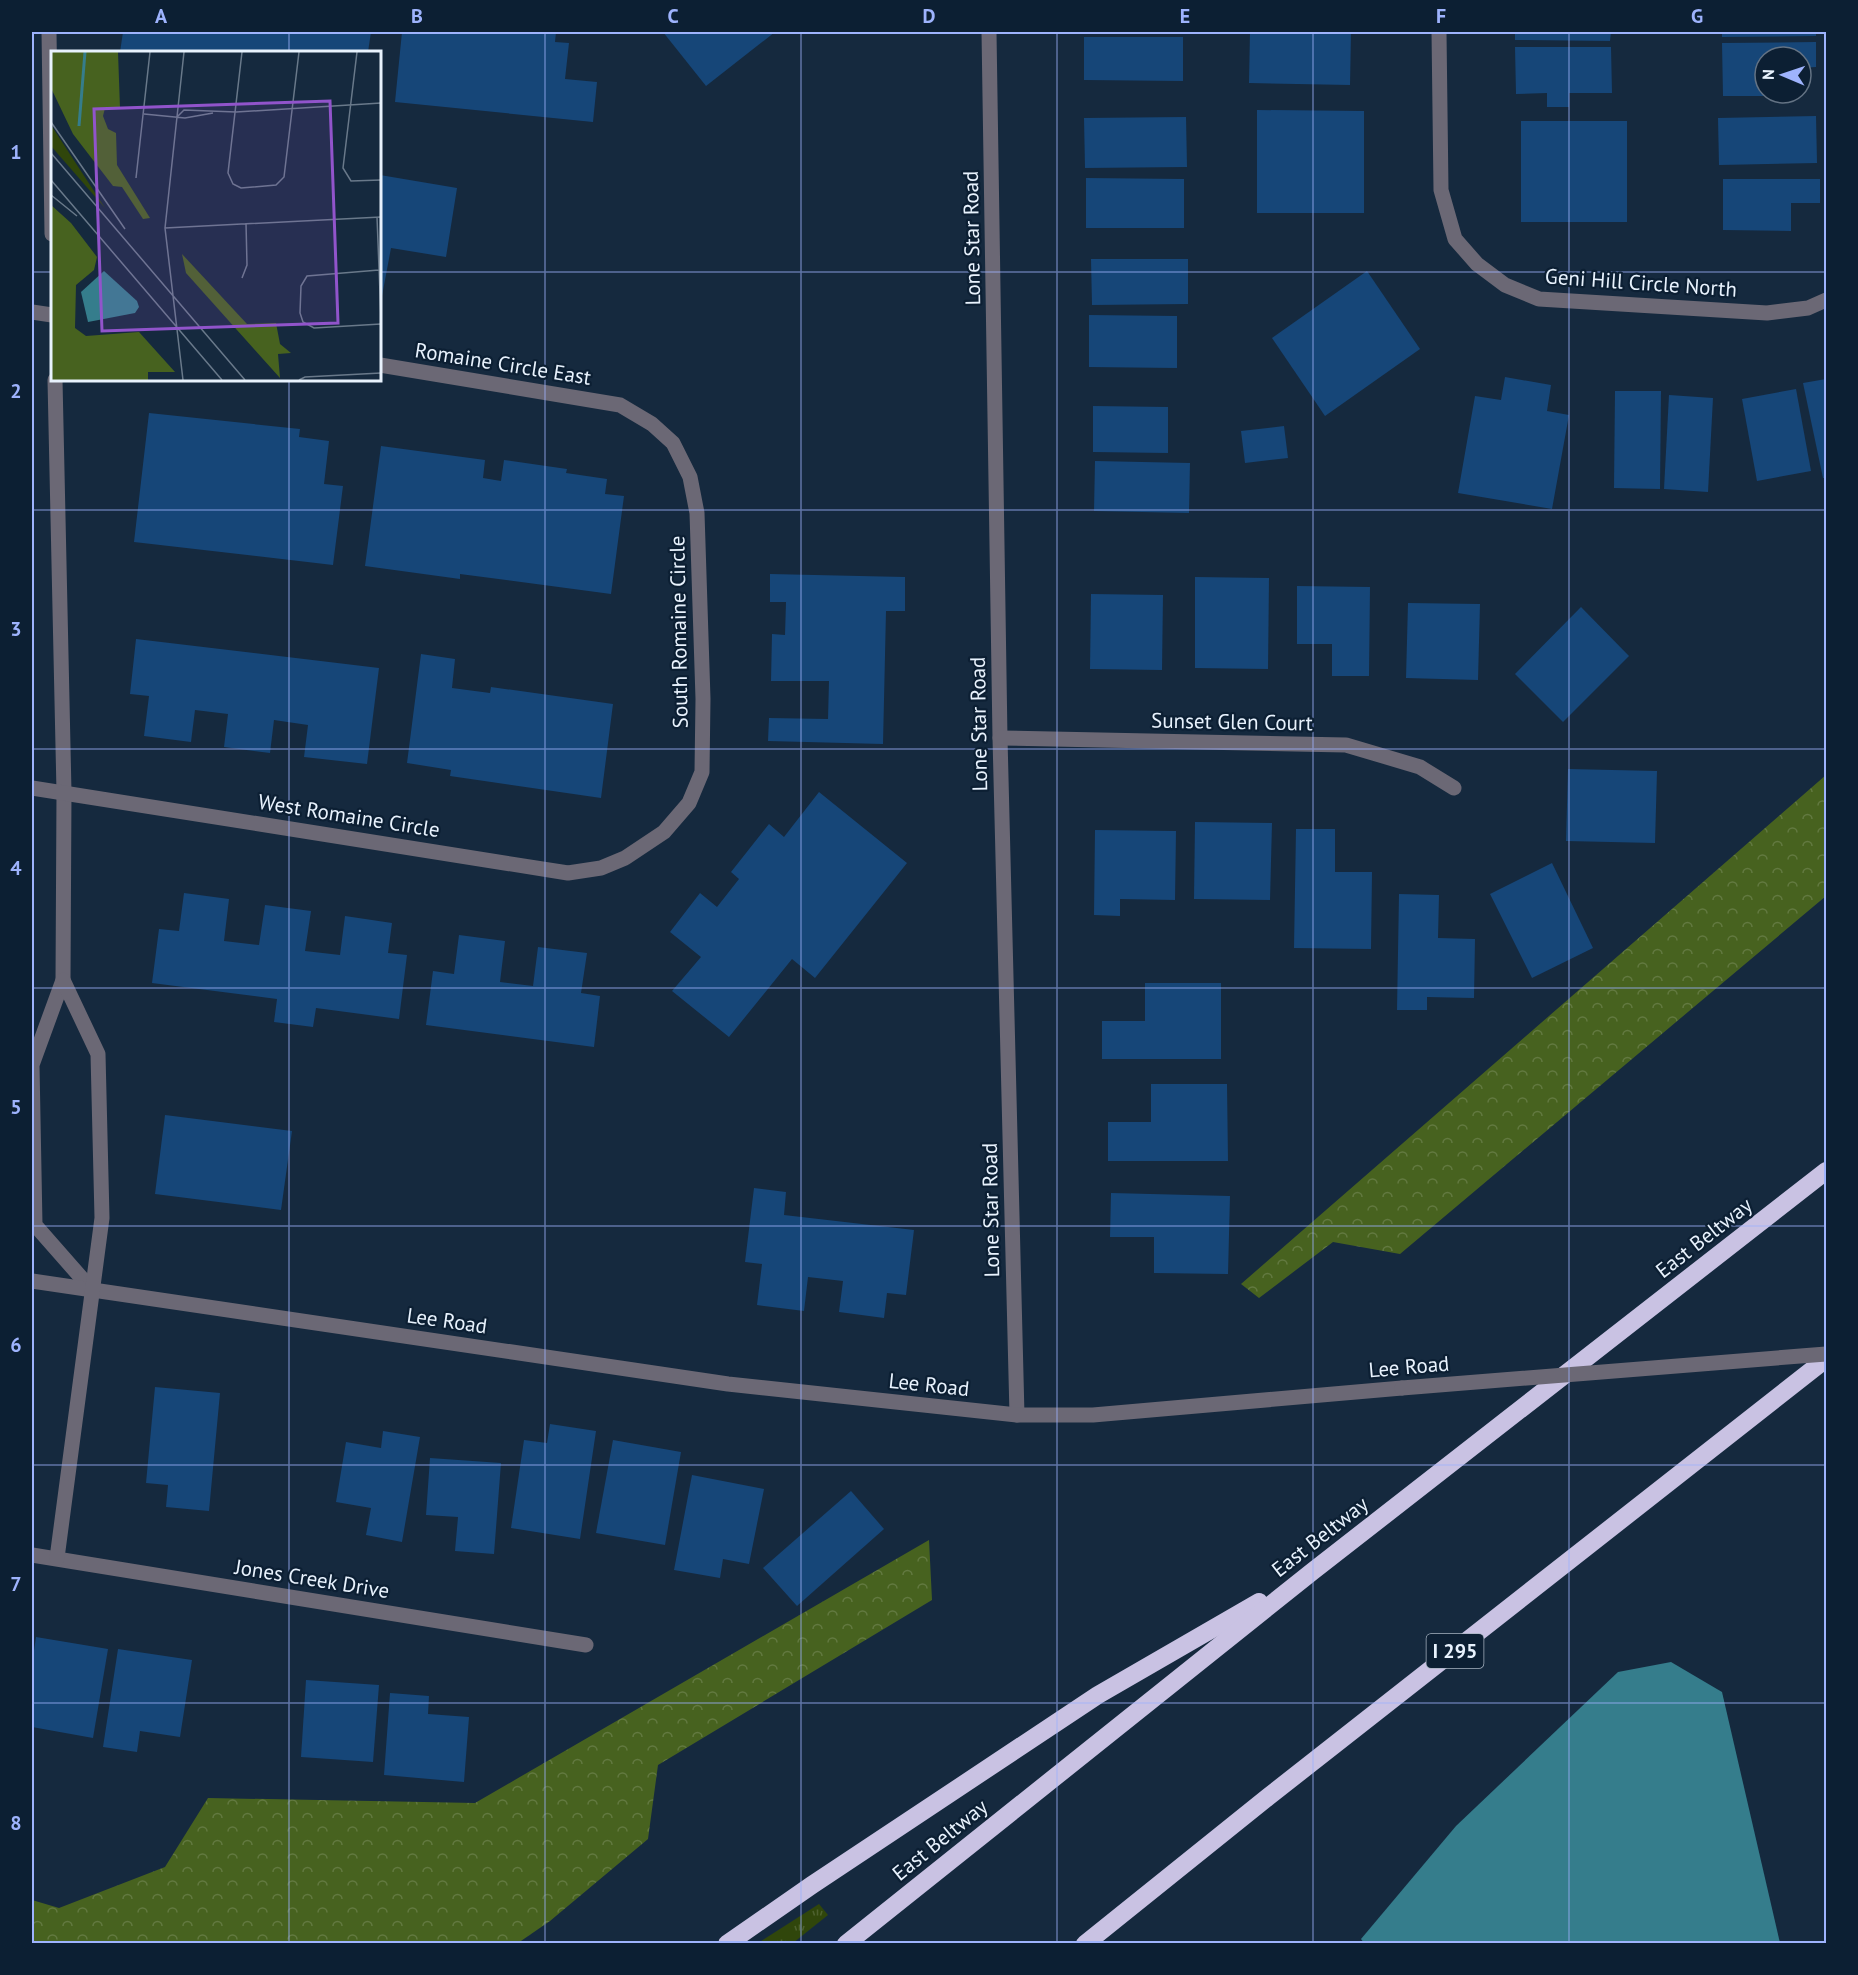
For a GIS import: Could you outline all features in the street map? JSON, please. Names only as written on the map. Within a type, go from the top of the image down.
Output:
[{"type":"highway","name":"East Beltway","points":[[846,1944],[1313,1571],[1827,1171]]},
{"type":"highway","name":"I 295","points":[[1085,1944],[1827,1359]]},
{"type":"highway","points":[[727,1944],[1098,1695],[1313,1571]]},
{"type":"highway","points":[[1101,1944],[1164,1880]]},
{"type":"street","points":[[49,32],[51,167]]},
{"type":"street","name":"Lone Star Road","points":[[989,32],[1000,738],[1017,1415]]},
{"type":"street","name":"Geni Hill Circle North","points":[[1439,32],[1441,190],[1455,239],[1477,264],[1505,285],[1539,299],[1767,313],[1808,308],[1827,300]]},
{"type":"street","points":[[32,312],[51,315]]},
{"type":"street","name":"Romaine Circle East","points":[[381,365],[620,405]]},
{"type":"street","points":[[55,381],[64,792],[63,980],[32,1065],[35,1225],[93,1291]]},
{"type":"street","name":"South Romaine Circle","points":[[620,405],[652,424],[673,443],[690,477],[697,513],[704,699],[702,772],[689,803],[664,832],[626,858]]},
{"type":"street","name":"Sunset Glen Court","points":[[1000,738],[1346,745],[1420,767],[1454,788]]},
{"type":"street","name":"West Romaine Circle","points":[[32,788],[568,873],[601,868],[626,858]]},
{"type":"street","points":[[57,1558],[102,1218],[98,1054],[63,980]]},
{"type":"street","name":"Lee Road","points":[[32,1281],[728,1383],[1017,1415],[1093,1415],[1827,1354]]},
{"type":"street","name":"Jones Creek Drive","points":[[32,1555],[586,1645]]},
{"type":"green space","points":[[1826,775],[1826,896],[1400,1254],[1333,1242],[1259,1298],[1241,1284]]},
{"type":"green space","points":[[929,1540],[932,1600],[658,1765],[648,1839],[550,1921],[518,1943],[32,1943],[32,1900],[59,1908],[165,1867],[208,1798],[475,1803]]},
{"type":"green space","points":[[819,1904],[828,1915],[793,1943],[758,1943]]},
{"type":"shaded area","points":[[1671,1662],[1722,1692],[1780,1943],[1364,1943],[1361,1939],[1456,1826],[1618,1672]]},
{"type":"building","points":[[123,32],[371,32],[368,51],[120,51]]},
{"type":"building","points":[[402,32],[556,32],[555,42],[569,43],[565,79],[597,82],[593,122],[395,102]]},
{"type":"building","points":[[663,32],[775,32],[706,86]]},
{"type":"building","points":[[1250,32],[1351,32],[1350,85],[1249,83]]},
{"type":"building","points":[[1515,32],[1611,32],[1610,41],[1515,40]]},
{"type":"building","points":[[1722,32],[1816,32],[1816,36],[1722,37]]},
{"type":"building","points":[[1084,37],[1183,37],[1183,81],[1084,80]]},
{"type":"building","points":[[1816,42],[1816,67],[1813,67],[1813,45],[1753,45],[1753,96],[1723,96],[1722,43]]},
{"type":"building","points":[[1515,47],[1611,47],[1612,93],[1569,93],[1569,107],[1547,107],[1547,93],[1516,94]]},
{"type":"building","points":[[1257,110],[1364,111],[1364,213],[1257,213]]},
{"type":"building","points":[[1816,116],[1817,163],[1719,165],[1718,118]]},
{"type":"building","points":[[1186,117],[1187,167],[1085,168],[1084,118]]},
{"type":"building","points":[[1521,121],[1627,121],[1627,222],[1521,222]]},
{"type":"building","points":[[381,175],[457,188],[446,257],[391,248],[382,296]]},
{"type":"building","points":[[1086,178],[1184,179],[1184,228],[1086,228]]},
{"type":"building","points":[[1723,179],[1820,179],[1820,203],[1791,203],[1791,231],[1723,230]]},
{"type":"building","points":[[1091,259],[1188,259],[1188,304],[1092,305]]},
{"type":"building","points":[[1367,271],[1420,349],[1325,416],[1272,338]]},
{"type":"building","points":[[1089,315],[1177,316],[1177,368],[1089,367]]},
{"type":"building","points":[[1505,377],[1551,385],[1547,411],[1569,415],[1552,509],[1458,493],[1475,396],[1501,400]]},
{"type":"building","points":[[1826,379],[1826,478],[1823,478],[1803,383]]},
{"type":"building","points":[[1796,389],[1811,471],[1757,481],[1742,399]]},
{"type":"building","points":[[1615,391],[1661,391],[1660,489],[1614,488]]},
{"type":"building","points":[[1669,395],[1713,398],[1708,492],[1664,489]]},
{"type":"building","points":[[1093,406],[1168,407],[1168,453],[1093,452]]},
{"type":"building","points":[[149,413],[300,429],[299,437],[329,441],[324,484],[343,486],[333,565],[134,542]]},
{"type":"building","points":[[1284,426],[1288,458],[1245,463],[1241,431]]},
{"type":"building","points":[[381,446],[485,460],[483,478],[501,481],[504,460],[567,469],[566,473],[607,479],[605,494],[624,496],[611,594],[460,574],[460,579],[365,566]]},
{"type":"building","points":[[1095,461],[1190,463],[1189,513],[1094,511]]},
{"type":"building","points":[[770,574],[905,577],[905,611],[886,611],[883,744],[768,741],[769,718],[828,719],[829,681],[771,681],[772,634],[785,635],[786,602],[770,602]]},
{"type":"building","points":[[1195,577],[1269,578],[1268,669],[1195,668]]},
{"type":"building","points":[[1297,586],[1370,587],[1369,676],[1332,676],[1332,644],[1297,644]]},
{"type":"building","points":[[1091,594],[1163,595],[1162,670],[1090,669]]},
{"type":"building","points":[[1408,603],[1480,604],[1478,680],[1406,678]]},
{"type":"building","points":[[1581,607],[1629,656],[1563,722],[1515,674]]},
{"type":"building","points":[[136,639],[379,668],[367,764],[304,757],[308,725],[274,720],[270,753],[224,747],[228,714],[195,710],[191,742],[144,736],[149,696],[130,694]]},
{"type":"building","points":[[421,654],[455,659],[452,688],[490,693],[491,687],[613,704],[601,798],[450,776],[451,770],[407,763]]},
{"type":"building","points":[[1568,769],[1657,771],[1655,843],[1566,841]]},
{"type":"building","points":[[819,792],[907,863],[815,978],[792,959],[729,1037],[672,991],[701,957],[670,932],[700,893],[717,907],[739,879],[731,872],[769,824],[784,837]]},
{"type":"building","points":[[1195,822],[1272,823],[1270,900],[1194,899]]},
{"type":"building","points":[[1296,829],[1335,829],[1335,872],[1372,872],[1371,949],[1294,948]]},
{"type":"building","points":[[1095,830],[1176,831],[1175,900],[1120,899],[1120,916],[1094,915]]},
{"type":"building","points":[[1552,863],[1593,948],[1532,978],[1490,894]]},
{"type":"building","points":[[184,893],[229,899],[224,941],[259,945],[265,905],[311,911],[305,951],[340,955],[345,916],[392,923],[388,953],[407,955],[399,1019],[316,1008],[313,1027],[274,1022],[277,999],[152,983],[159,929],[179,931]]},
{"type":"building","points":[[1399,894],[1439,895],[1438,938],[1475,939],[1474,998],[1427,997],[1427,1010],[1397,1010]]},
{"type":"building","points":[[459,935],[505,941],[500,982],[533,986],[538,947],[587,953],[581,993],[600,996],[594,1047],[426,1025],[433,971],[454,974]]},
{"type":"building","points":[[1145,983],[1221,983],[1221,1059],[1102,1059],[1102,1021],[1145,1021]]},
{"type":"building","points":[[1151,1084],[1227,1084],[1228,1161],[1108,1161],[1108,1122],[1151,1122]]},
{"type":"building","points":[[165,1115],[292,1131],[281,1210],[155,1194]]},
{"type":"building","points":[[754,1188],[786,1192],[784,1215],[914,1230],[906,1295],[887,1293],[884,1318],[839,1312],[843,1281],[808,1277],[804,1311],[757,1305],[762,1264],[745,1262]]},
{"type":"building","points":[[1111,1193],[1230,1196],[1228,1274],[1154,1273],[1154,1237],[1110,1237]]},
{"type":"building","points":[[155,1387],[220,1393],[209,1511],[166,1507],[168,1485],[146,1483]]},
{"type":"building","points":[[550,1424],[596,1431],[580,1539],[511,1528],[524,1440],[547,1443]]},
{"type":"building","points":[[383,1431],[420,1437],[402,1542],[366,1535],[371,1508],[336,1502],[346,1442],[381,1448]]},
{"type":"building","points":[[613,1440],[681,1452],[665,1545],[596,1533]]},
{"type":"building","points":[[430,1458],[501,1463],[494,1554],[455,1551],[458,1517],[426,1515]]},
{"type":"building","points":[[692,1475],[764,1489],[749,1564],[723,1559],[720,1578],[674,1570]]},
{"type":"building","points":[[851,1491],[884,1529],[797,1606],[763,1568]]},
{"type":"building","points":[[36,1637],[108,1649],[93,1738],[32,1727],[32,1664]]},
{"type":"building","points":[[118,1649],[192,1660],[180,1737],[140,1731],[137,1752],[103,1747]]},
{"type":"building","points":[[306,1680],[379,1685],[373,1762],[301,1757]]},
{"type":"building","points":[[390,1693],[429,1696],[428,1714],[469,1717],[464,1782],[384,1775]]}]
